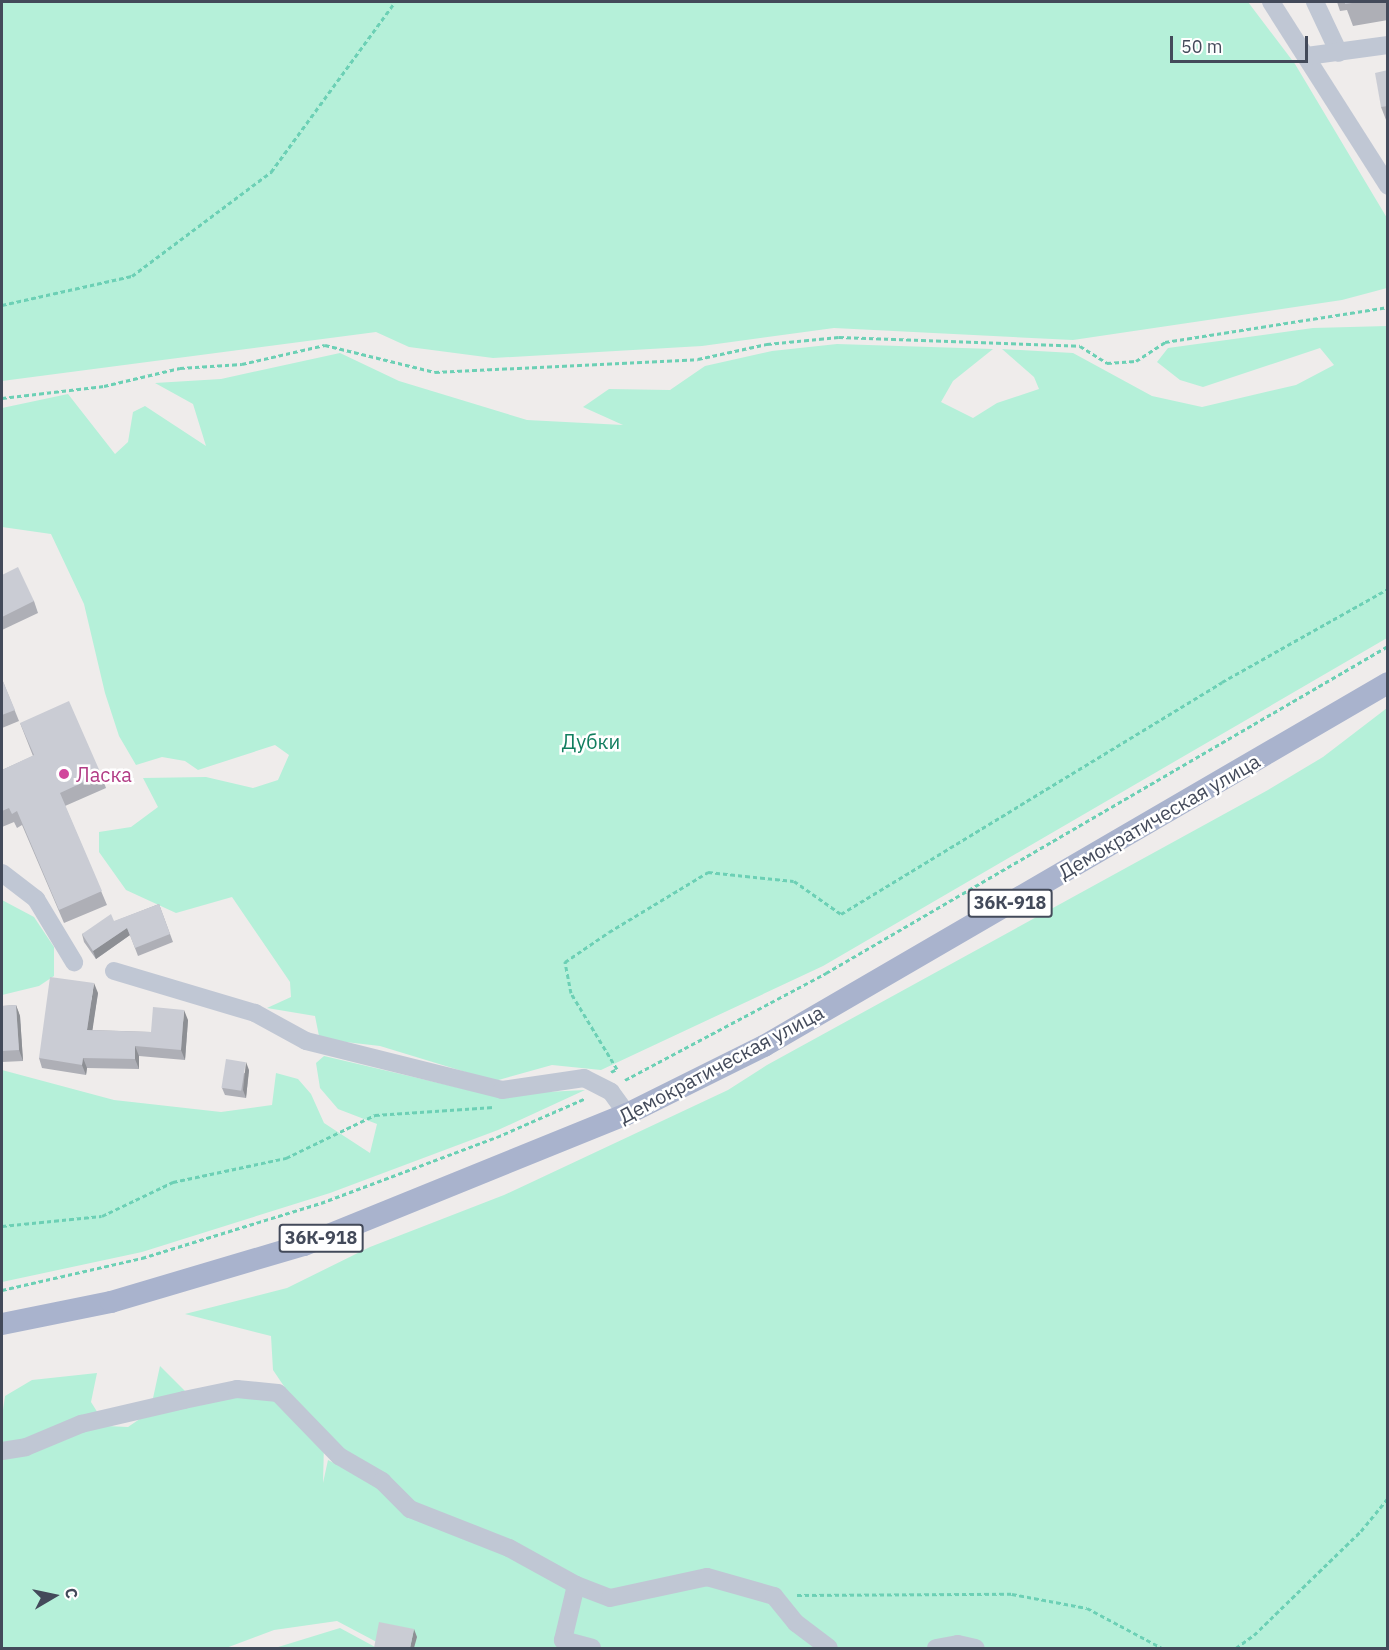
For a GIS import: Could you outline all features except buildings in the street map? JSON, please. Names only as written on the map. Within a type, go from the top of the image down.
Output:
[{"type":"main road","name":"Демократическая улица","points":[[2,1324],[111,1302],[304,1245],[627,1114],[764,1046],[1388,683]]},
{"type":"street","points":[[1272,2],[1388,186]]},
{"type":"street","points":[[1315,2],[1339,53]]},
{"type":"street","points":[[1307,56],[1388,45]]},
{"type":"street","points":[[2,873],[36,899],[74,962]]},
{"type":"street","points":[[114,971],[255,1013],[306,1041],[502,1090],[584,1078],[598,1086],[627,1114]]},
{"type":"street","points":[[2,1451],[26,1447],[81,1424],[184,1400],[237,1389],[278,1392],[339,1456],[382,1481],[410,1509],[509,1548],[576,1585],[610,1598],[707,1577],[774,1596],[796,1623],[830,1648]]},
{"type":"street","points":[[576,1585],[563,1640],[592,1648]]},
{"type":"street","points":[[936,1648],[958,1644],[976,1648]]},
{"type":"path","points":[[2,305],[132,276],[271,172],[396,2]]},
{"type":"path","points":[[2,398],[104,386],[180,368],[242,364],[325,345],[435,372],[698,359],[767,344],[839,337],[1080,346],[1107,363],[1136,361],[1165,342],[1388,307]]},
{"type":"path","points":[[598,1086],[617,1069],[571,993],[565,962],[609,932],[708,872],[794,881],[841,914],[1222,682],[1388,589]]},
{"type":"path","points":[[2,1290],[142,1258],[321,1203],[497,1137],[816,978],[1388,646]]},
{"type":"path","points":[[2,1226],[102,1216],[173,1182],[286,1158],[375,1115],[482,1110],[505,1105]]},
{"type":"path","points":[[1236,1648],[1254,1635],[1361,1531],[1388,1498]]},
{"type":"path","points":[[774,1596],[1012,1594],[1087,1608],[1162,1648]]},
{"type":"green space","points":[[2,2],[1248,2],[1295,64],[1387,218],[1387,288],[1342,300],[1073,340],[834,328],[702,346],[493,358],[409,347],[376,332],[2,381]]},
{"type":"green space","name":"Дубки","points":[[1387,326],[1387,638],[823,966],[601,1070],[552,1065],[495,1081],[380,1046],[328,1040],[319,1036],[315,1016],[267,1008],[291,997],[290,982],[232,897],[176,913],[126,890],[99,852],[99,832],[131,827],[158,807],[143,778],[206,777],[253,788],[278,780],[289,755],[275,745],[198,770],[185,761],[162,757],[136,765],[119,736],[105,693],[84,604],[51,534],[2,527],[2,408],[68,394],[115,454],[128,442],[133,412],[145,406],[206,446],[193,404],[155,383],[221,379],[340,353],[399,381],[527,420],[623,425],[583,407],[609,389],[670,390],[705,366],[772,351],[837,344],[993,349],[953,381],[941,402],[973,418],[997,403],[1039,389],[1034,377],[1002,349],[1073,353],[1152,396],[1202,407],[1296,385],[1334,365],[1320,348],[1203,387],[1180,380],[1157,362],[1168,348],[1313,328]]},
{"type":"green space","points":[[1387,708],[1387,1648],[388,1648],[337,1621],[274,1630],[226,1648],[2,1648],[2,1417],[5,1396],[32,1380],[97,1373],[91,1402],[106,1426],[128,1427],[150,1412],[160,1366],[198,1404],[249,1389],[288,1408],[324,1444],[323,1483],[328,1460],[374,1484],[298,1407],[273,1370],[271,1336],[185,1314],[287,1288],[370,1247],[504,1195],[728,1090],[767,1065],[1268,790],[1323,757]]},
{"type":"green space","points":[[2,900],[34,917],[54,947],[54,976],[39,986],[2,995]]},
{"type":"green space","points":[[324,1056],[490,1095],[585,1090],[498,1130],[330,1193],[142,1252],[2,1282],[2,1070],[114,1100],[221,1112],[272,1105],[276,1073],[298,1079],[311,1094],[324,1123],[370,1153],[377,1124],[338,1109],[320,1088],[316,1063]]},
{"type":"green space","points":[[340,1628],[377,1648],[275,1648]]},
{"type":"place","name":"Ласка","points":[[64,774]]}]
